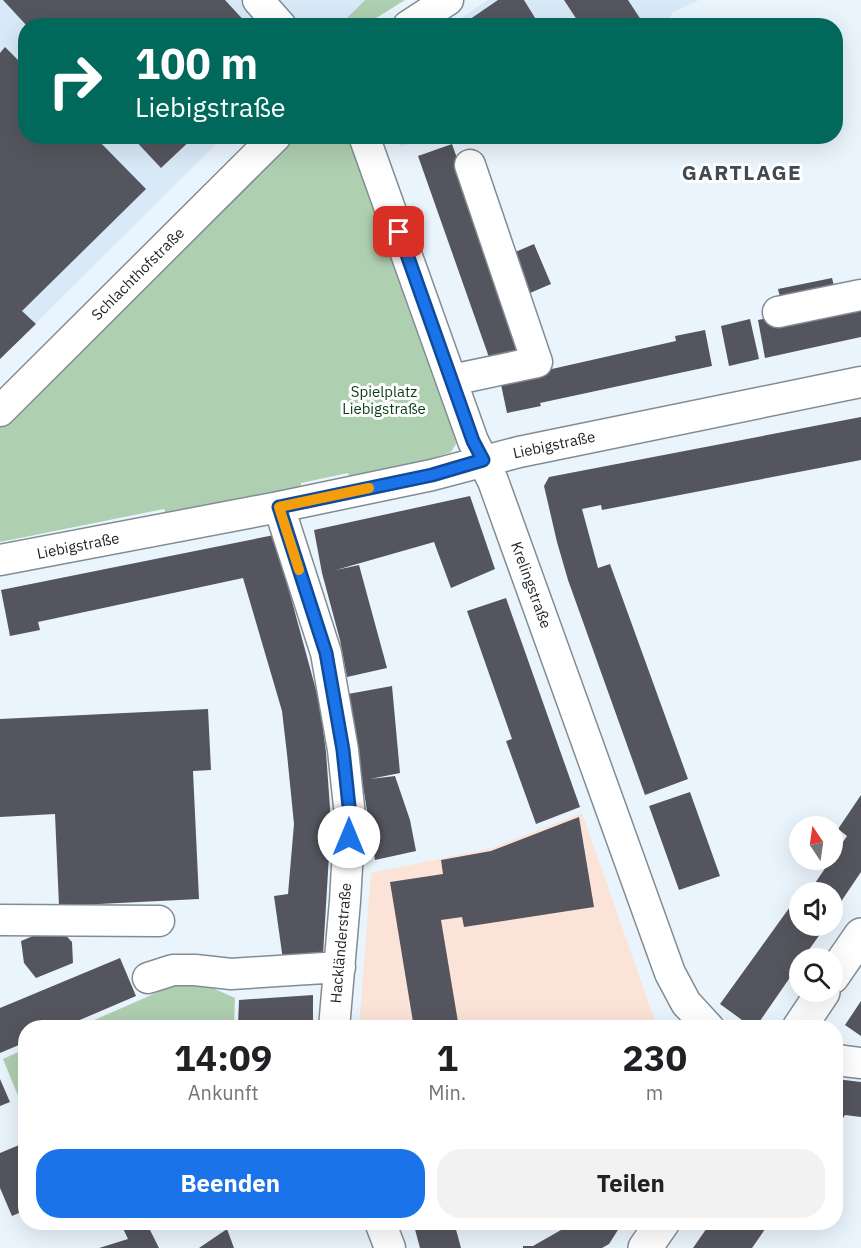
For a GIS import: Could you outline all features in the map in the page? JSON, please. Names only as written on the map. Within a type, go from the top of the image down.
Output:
[{"type":"main road","points":[[843,961],[861,935]]},
{"type":"main road","points":[[804,1020],[816,1002]]},
{"type":"main road","points":[[645,1248],[657,1230]]},
{"type":"street","points":[[258,0],[273,18]]},
{"type":"street","points":[[420,18],[448,0]]},
{"type":"street","name":"Schlachthofstraße","points":[[0,411],[268,144]]},
{"type":"street","name":"Krelingstraße","points":[[367,144],[473,441],[493,481],[670,973],[686,1003],[702,1020]]},
{"type":"street","points":[[452,381],[537,362],[470,165]]},
{"type":"street","points":[[778,312],[861,295]]},
{"type":"street","name":"Liebigstraße","points":[[0,560],[279,507],[432,475],[483,460],[861,382]]},
{"type":"street","name":"Hackländerstraße","points":[[279,507],[326,653],[343,750],[350,816],[335,1020]]},
{"type":"street","points":[[0,920],[159,921]]},
{"type":"street","points":[[148,978],[174,970],[231,974],[340,967]]},
{"type":"street","points":[[843,1061],[861,1063]]},
{"type":"street","points":[[383,1230],[390,1248]]},
{"type":"shaded area","points":[[0,0],[365,0],[347,18],[18,18],[18,144],[216,144],[0,359]]},
{"type":"shaded area","points":[[488,0],[699,0],[672,13],[670,18],[461,18]]},
{"type":"shaded area","points":[[582,813],[655,1020],[360,1020],[371,873],[492,848]]},
{"type":"green space","points":[[365,0],[405,0],[376,18],[347,18]]},
{"type":"green space","name":"Spielplatz Liebigstraße","points":[[279,144],[354,144],[453,427],[456,444],[451,452],[393,471],[351,480],[348,473],[301,483],[301,490],[167,516],[164,509],[0,542],[0,419]]},
{"type":"green space","points":[[190,978],[235,998],[234,1020],[94,1020]]},
{"type":"green space","points":[[18,1052],[18,1096],[3,1059]]},
{"type":"building","points":[[3,0],[225,0],[242,18],[20,18]]},
{"type":"building","points":[[498,0],[524,0],[535,18],[472,18]]},
{"type":"building","points":[[564,0],[628,0],[640,18],[576,18]]},
{"type":"building","points":[[5,47],[18,60],[18,144],[102,144],[146,189],[22,311],[36,324],[0,359],[0,53]]},
{"type":"building","points":[[138,144],[186,144],[161,168]]},
{"type":"building","points":[[452,144],[525,351],[491,363],[418,156]]},
{"type":"building","points":[[534,244],[551,284],[530,293],[513,253]]},
{"type":"building","points":[[832,278],[835,290],[781,301],[778,289]]},
{"type":"building","points":[[861,299],[861,337],[765,358],[758,320]]},
{"type":"building","points":[[750,319],[759,359],[729,366],[721,326]]},
{"type":"building","points":[[705,330],[712,366],[540,403],[541,406],[507,413],[499,375],[534,373],[676,341],[675,336]]},
{"type":"building","points":[[861,417],[861,460],[602,510],[601,505],[582,509],[598,568],[610,564],[688,779],[645,795],[568,580],[544,486],[549,477]]},
{"type":"building","points":[[470,496],[495,569],[451,588],[434,542],[336,570],[359,565],[387,668],[347,677],[314,530]]},
{"type":"building","points":[[274,535],[320,705],[331,822],[323,955],[283,960],[274,896],[288,894],[294,824],[287,754],[282,711],[243,578],[38,622],[40,630],[10,636],[1,590]]},
{"type":"building","points":[[506,598],[580,807],[536,824],[506,741],[512,739],[467,611]]},
{"type":"building","points":[[392,686],[400,773],[370,779],[395,776],[410,820],[416,851],[375,860],[348,694]]},
{"type":"building","points":[[208,709],[211,770],[193,771],[199,899],[59,906],[55,814],[0,817],[0,719]]},
{"type":"building","points":[[690,792],[720,876],[679,890],[649,806]]},
{"type":"building","points":[[861,795],[861,872],[843,899],[843,882],[816,882],[824,870],[843,870],[843,842],[847,836],[843,833],[843,822]]},
{"type":"building","points":[[579,817],[594,907],[464,927],[462,917],[441,920],[458,1020],[413,1020],[390,882],[443,874],[441,860],[491,851]]},
{"type":"building","points":[[789,908],[789,936],[819,936],[810,948],[789,948],[789,979],[761,1020],[742,1020],[720,1004]]},
{"type":"building","points":[[57,926],[72,942],[73,963],[36,978],[24,963],[21,941]]},
{"type":"building","points":[[120,958],[136,996],[80,1020],[18,1020],[18,1045],[0,1053],[0,1008]]},
{"type":"building","points":[[313,995],[313,1020],[238,1020],[239,1000]]},
{"type":"building","points":[[861,1001],[861,1036],[845,1025]]},
{"type":"building","points":[[0,1079],[10,1102],[0,1106]]},
{"type":"building","points":[[843,1080],[861,1082],[861,1117],[845,1115],[843,1118]]},
{"type":"building","points":[[18,1146],[18,1213],[12,1216],[0,1188],[0,1153]]},
{"type":"building","points":[[124,1230],[150,1230],[159,1248],[99,1248],[128,1239]]},
{"type":"building","points":[[227,1230],[234,1248],[199,1248]]},
{"type":"building","points":[[415,1230],[456,1230],[461,1248],[420,1248]]},
{"type":"building","points":[[561,1230],[618,1230],[609,1244],[602,1248],[523,1248],[523,1246],[533,1246]]},
{"type":"building","points":[[705,1230],[764,1230],[752,1248],[693,1248]]},
{"type":"slow traffic","points":[[299,570],[279,507],[369,488]]},
{"type":"district","name":"GARTLAGE","points":[[742,173]]},
{"type":"route","points":[[349,837],[350,816],[343,750],[326,653],[279,507],[432,475],[483,460],[473,441],[399,232]]}]
